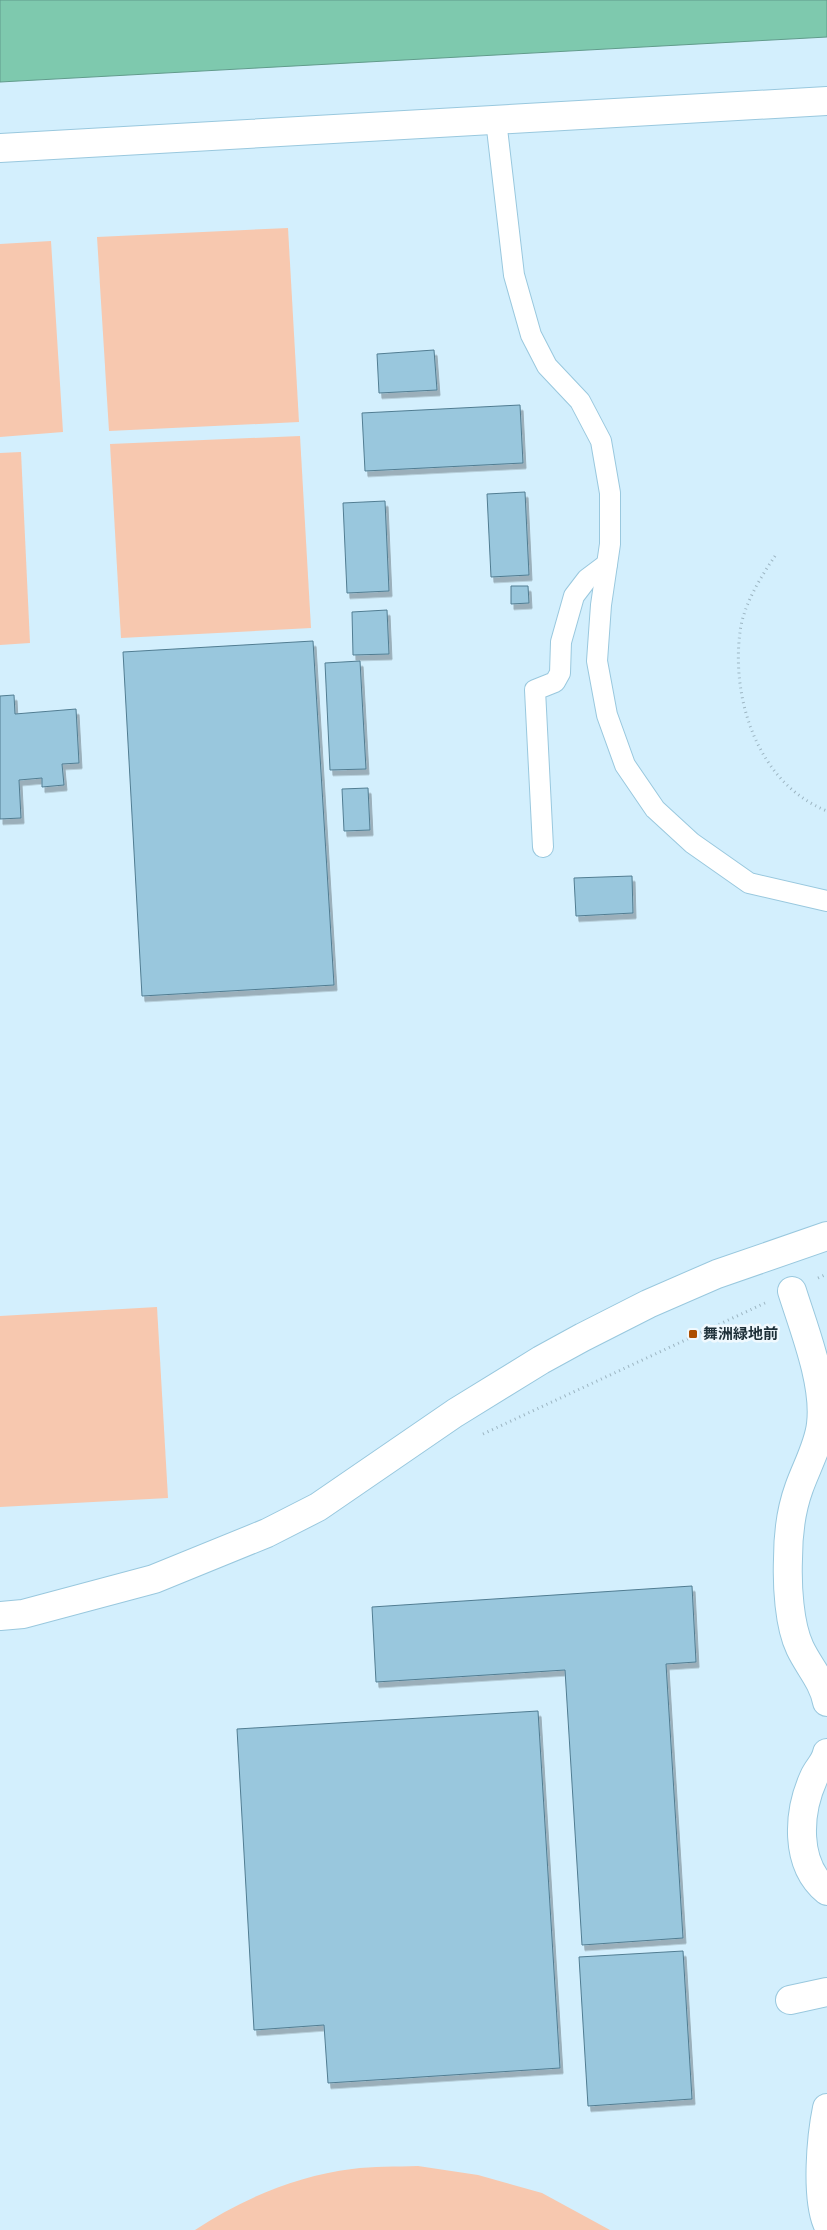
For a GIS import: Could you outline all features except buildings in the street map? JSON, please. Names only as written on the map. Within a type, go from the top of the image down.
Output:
[{"type":"street","points":[[0,148],[827,101]]},
{"type":"street","points":[[0,1616],[23,1614],[154,1580],[267,1533],[318,1507],[454,1413],[541,1360],[583,1337],[648,1304],[717,1274],[827,1236]]},
{"type":"street","points":[[792,1291],[819,1387],[821,1424],[798,1491],[791,1523],[788,1560],[791,1610],[794,1631],[800,1649],[824,1688],[827,1702]]},
{"type":"street","points":[[827,1753],[826,1760],[814,1777],[804,1814],[801,1839],[810,1870],[827,1891]]},
{"type":"street","points":[[790,2000],[827,1992]]},
{"type":"street","points":[[827,2108],[822,2133],[820,2173],[827,2223]]},
{"type":"lane","points":[[496,120],[514,274],[531,335],[547,366],[580,400],[600,441],[610,492],[610,544],[601,605],[597,661],[607,715],[625,765],[655,809],[692,843],[749,883],[827,901]]},
{"type":"lane","points":[[543,847],[535,690],[555,682],[560,673],[561,642],[574,596],[587,579],[607,564]]},
{"type":"path","points":[[775,556],[749,603],[740,631],[738,669],[742,699],[756,739],[769,763],[785,785],[798,797],[827,811]]},
{"type":"shaded area","points":[[0,0],[827,0],[827,37],[0,82]]},
{"type":"shaded area","points":[[288,228],[299,422],[109,431],[97,237]]},
{"type":"shaded area","points":[[51,241],[63,432],[0,437],[0,244]]},
{"type":"shaded area","points":[[300,436],[311,628],[121,638],[110,444]]},
{"type":"shaded area","points":[[21,452],[30,643],[0,645],[0,453]]},
{"type":"shaded area","points":[[157,1307],[168,1498],[0,1507],[0,1316]]},
{"type":"shaded area","points":[[418,2166],[478,2175],[542,2193],[610,2230],[195,2230],[231,2208],[270,2190],[310,2177],[360,2168]]},
{"type":"place","name":"舞洲緑地前","points":[[693,1334]]}]
